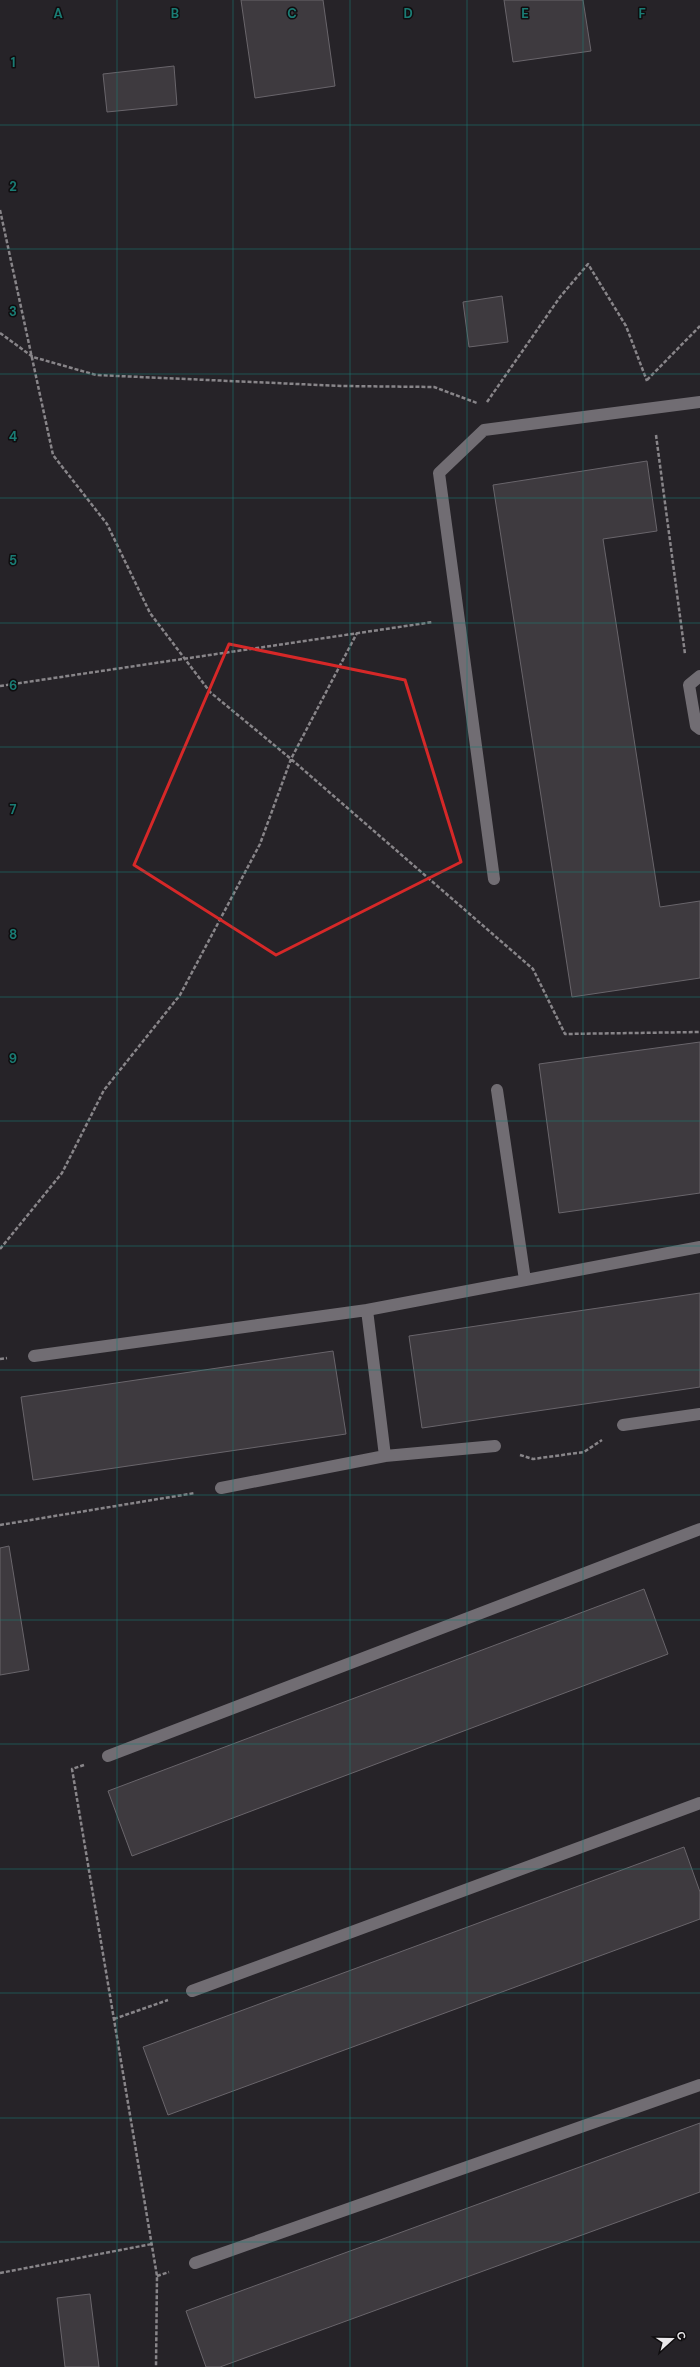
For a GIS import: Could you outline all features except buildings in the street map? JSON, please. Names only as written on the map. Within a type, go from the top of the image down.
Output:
[{"type":"lane","points":[[494,879],[439,473],[484,430],[700,402]]},
{"type":"lane","points":[[700,676],[689,684],[696,726],[700,729]]},
{"type":"lane","points":[[497,1090],[525,1280]]},
{"type":"lane","points":[[34,1356],[367,1310],[700,1247]]},
{"type":"lane","points":[[367,1310],[385,1456]]},
{"type":"lane","points":[[623,1425],[700,1414]]},
{"type":"lane","points":[[222,1488],[385,1456],[495,1446]]},
{"type":"lane","points":[[108,1756],[700,1529]]},
{"type":"lane","points":[[192,1991],[700,1803]]},
{"type":"lane","points":[[195,2263],[700,2085]]},
{"type":"path","points":[[0,210],[53,455],[107,524],[150,613],[210,692],[291,759],[533,969],[565,1034],[700,1032]]},
{"type":"path","points":[[0,333],[33,357],[96,375],[342,386],[434,387],[485,406],[560,297],[588,264],[626,326],[647,380],[689,684]]},
{"type":"path","points":[[640,383],[647,380],[700,326]]},
{"type":"path","points":[[0,686],[185,660],[459,618]]},
{"type":"path","points":[[0,1249],[62,1173],[104,1090],[180,995],[260,844],[291,759],[358,633]]},
{"type":"path","points":[[495,1446],[533,1459],[584,1452],[623,1425]]},
{"type":"path","points":[[0,1525],[222,1488]]},
{"type":"path","points":[[108,1756],[72,1769],[157,2276],[156,2367]]},
{"type":"path","points":[[114,2019],[192,1991]]},
{"type":"path","points":[[0,2273],[152,2244]]},
{"type":"highlighted area","points":[[229,644],[405,680],[461,862],[276,955],[134,865]]}]
